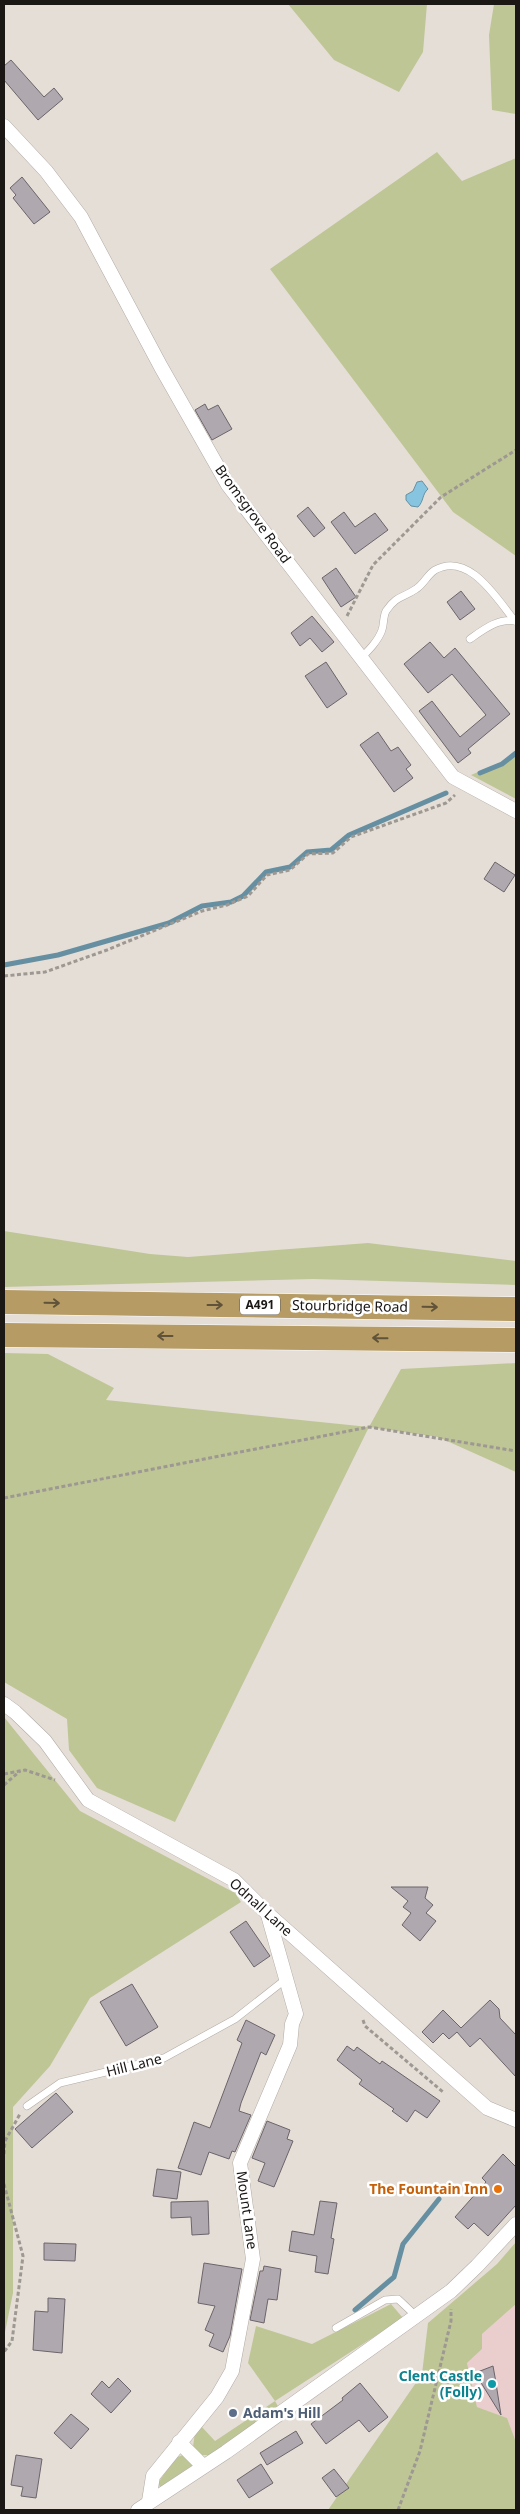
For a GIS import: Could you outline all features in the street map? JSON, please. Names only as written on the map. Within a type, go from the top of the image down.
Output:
[{"type":"highway","name":"Stourbridge Road","points":[[4,1302],[516,1309]]},
{"type":"highway","points":[[4,1335],[516,1340]]},
{"type":"street","name":"Bromsgrove Road","points":[[4,126],[46,171],[81,217],[161,367],[228,485],[453,777],[516,811]]},
{"type":"street","name":"Odnall Lane","points":[[4,1704],[16,1712],[45,1741],[88,1800],[234,1880],[268,1914],[487,2108],[516,2120]]},
{"type":"street","name":"Mount Lane","points":[[149,2501],[153,2476],[217,2397],[232,2371],[253,2258],[240,2163],[290,2045],[292,2024],[296,2014],[268,1914]]},
{"type":"street","points":[[138,2510],[451,2290],[478,2266],[516,2224]]},
{"type":"street","points":[[180,2442],[203,2466]]},
{"type":"lane","points":[[362,658],[375,643],[382,630],[385,614],[395,600],[417,588],[426,577],[436,570],[448,565],[474,572],[516,621]]},
{"type":"lane","points":[[470,638],[488,626],[505,620],[516,621]]},
{"type":"lane","name":"Hill Lane","points":[[27,2106],[60,2083],[164,2058],[235,2019],[286,1979]]},
{"type":"lane","points":[[336,2328],[385,2300],[398,2299],[416,2316]]},
{"type":"path","points":[[340,631],[373,565],[441,496],[516,450]]},
{"type":"path","points":[[4,976],[45,972],[107,950],[202,911],[227,905],[248,896],[267,875],[290,870],[308,854],[333,853],[351,837],[446,803],[470,786]]},
{"type":"path","points":[[4,1498],[369,1427],[516,1451]]},
{"type":"path","points":[[4,1774],[25,1770],[79,1788]]},
{"type":"path","points":[[4,1785],[21,1771]]},
{"type":"path","points":[[5,2140],[16,2118],[27,2106]]},
{"type":"path","points":[[4,2136],[4,2154]]},
{"type":"path","points":[[4,2184],[23,2256],[12,2340],[4,2352]]},
{"type":"path","points":[[398,2510],[420,2451],[451,2321],[451,2290]]},
{"type":"shaded area","points":[[516,2304],[516,2442],[507,2418],[477,2407],[467,2363],[482,2349],[482,2334]]},
{"type":"green space","points":[[288,4],[427,4],[423,52],[399,92],[334,60]]},
{"type":"green space","points":[[494,4],[516,4],[516,114],[492,110],[489,35]]},
{"type":"green space","points":[[437,152],[462,181],[516,158],[516,556],[453,512],[270,269]]},
{"type":"green space","points":[[516,750],[516,799],[471,775],[504,761]]},
{"type":"green space","points":[[4,1231],[150,1254],[188,1257],[368,1243],[516,1261],[516,1285],[313,1279],[4,1287]]},
{"type":"green space","points":[[4,1353],[48,1354],[114,1388],[106,1400],[369,1427],[175,1822],[97,1788],[69,1750],[67,1719],[4,1682]]},
{"type":"green space","points":[[516,1363],[516,1472],[438,1437],[369,1427],[401,1369]]},
{"type":"green space","points":[[4,1717],[80,1811],[235,1893],[241,1902],[90,1998],[50,2066],[13,2107],[13,2293],[4,2337]]},
{"type":"green space","points":[[516,2242],[516,2304],[482,2334],[482,2349],[467,2363],[477,2407],[507,2418],[516,2442],[516,2510],[328,2510],[422,2374],[428,2323],[497,2264]]},
{"type":"green space","points":[[391,2304],[403,2318],[275,2401],[248,2363],[256,2326],[312,2344]]},
{"type":"green space","points":[[275,2401],[279,2408],[209,2455],[201,2455],[193,2447],[195,2432],[201,2426],[215,2441]]},
{"type":"green space","points":[[183,2455],[193,2465],[160,2487],[158,2483],[175,2458]]},
{"type":"water","points":[[422,481],[428,489],[418,507],[411,506],[406,500],[406,495],[413,491],[417,482]]},
{"type":"building","points":[[11,60],[44,97],[54,88],[63,99],[38,120],[4,80],[4,66]]},
{"type":"building","points":[[22,177],[50,212],[34,224],[13,198],[16,195],[10,188]]},
{"type":"building","points":[[205,404],[208,410],[218,405],[232,429],[212,440],[195,410]]},
{"type":"building","points":[[308,507],[325,528],[314,537],[297,516]]},
{"type":"building","points":[[344,512],[355,527],[375,513],[388,530],[355,554],[331,522]]},
{"type":"building","points":[[336,568],[356,597],[341,607],[322,578]]},
{"type":"building","points":[[461,591],[475,609],[460,620],[447,602]]},
{"type":"building","points":[[312,616],[334,642],[322,652],[310,638],[300,646],[291,633]]},
{"type":"building","points":[[430,642],[444,658],[455,648],[510,714],[468,749],[471,753],[458,763],[419,711],[432,701],[460,737],[486,715],[452,674],[428,693],[404,664]]},
{"type":"building","points":[[326,662],[347,694],[327,708],[305,676]]},
{"type":"building","points":[[378,732],[391,751],[398,747],[411,765],[406,769],[413,778],[394,792],[360,745]]},
{"type":"building","points":[[495,862],[515,875],[504,892],[484,879]]},
{"type":"building","points":[[391,1887],[428,1887],[425,1898],[433,1905],[426,1913],[436,1921],[420,1941],[402,1925],[411,1913],[403,1907],[408,1901]]},
{"type":"building","points":[[246,1921],[270,1956],[254,1967],[230,1932]]},
{"type":"building","points":[[132,1984],[158,2027],[126,2046],[100,2002]]},
{"type":"building","points":[[490,2000],[499,2009],[500,2018],[516,2035],[516,2077],[480,2038],[470,2047],[457,2032],[449,2039],[443,2033],[433,2043],[422,2032],[443,2010],[461,2028]]},
{"type":"building","points":[[246,2020],[275,2035],[266,2055],[261,2052],[241,2103],[239,2111],[251,2115],[235,2152],[232,2151],[229,2159],[209,2152],[201,2175],[178,2168],[194,2122],[210,2128],[242,2043],[237,2040]]},
{"type":"building","points":[[347,2046],[354,2051],[357,2047],[380,2064],[382,2061],[440,2101],[427,2118],[415,2110],[407,2122],[392,2111],[394,2109],[359,2084],[362,2080],[337,2060]]},
{"type":"building","points":[[56,2093],[73,2112],[32,2148],[15,2129]]},
{"type":"building","points":[[267,2121],[290,2130],[287,2139],[293,2141],[274,2187],[258,2181],[265,2163],[252,2158]]},
{"type":"building","name":"The Fountain Inn","points":[[503,2154],[516,2167],[516,2205],[488,2236],[474,2223],[468,2229],[455,2217],[486,2182],[482,2178]]},
{"type":"building","points":[[157,2169],[181,2172],[177,2199],[153,2196]]},
{"type":"building","points":[[208,2201],[209,2234],[192,2235],[191,2217],[171,2218],[171,2202]]},
{"type":"building","points":[[320,2201],[337,2203],[331,2238],[334,2239],[328,2274],[315,2272],[317,2256],[289,2251],[292,2231],[314,2235]]},
{"type":"building","points":[[44,2243],[76,2244],[75,2261],[44,2260]]},
{"type":"building","points":[[204,2263],[242,2269],[230,2336],[223,2352],[209,2346],[214,2334],[205,2330],[215,2306],[198,2303]]},
{"type":"building","points":[[264,2266],[281,2269],[277,2300],[268,2299],[264,2323],[250,2320],[260,2271],[263,2271]]},
{"type":"building","points":[[48,2298],[65,2299],[62,2353],[33,2350],[35,2311],[48,2312]]},
{"type":"building","name":"Clent Castle (Folly)","points":[[493,2366],[495,2377],[501,2415],[475,2373]]},
{"type":"building","points":[[118,2378],[131,2391],[111,2413],[91,2394],[102,2381],[109,2388]]},
{"type":"building","points":[[360,2383],[388,2417],[369,2432],[359,2420],[326,2444],[311,2424],[343,2400],[342,2398]]},
{"type":"building","points":[[71,2414],[89,2429],[71,2449],[54,2433]]},
{"type":"building","points":[[296,2431],[303,2443],[267,2465],[260,2453]]},
{"type":"building","points":[[16,2455],[42,2459],[36,2498],[21,2496],[23,2487],[11,2485]]},
{"type":"building","points":[[261,2464],[273,2483],[249,2498],[237,2480]]},
{"type":"building","points":[[334,2469],[349,2488],[336,2497],[322,2478]]},
{"type":"waterway","points":[[480,773],[502,764],[516,753]]},
{"type":"waterway","points":[[4,965],[58,955],[169,923],[202,906],[231,902],[243,896],[266,872],[290,867],[307,852],[331,850],[349,835],[446,793]]},
{"type":"waterway","points":[[355,2310],[394,2277],[403,2244],[439,2199]]},
{"type":"place","name":"The Fountain Inn","points":[[498,2189]]},
{"type":"place","name":"Clent Castle (Folly)","points":[[492,2384]]},
{"type":"place","name":"Adam's Hill","points":[[233,2413]]}]
